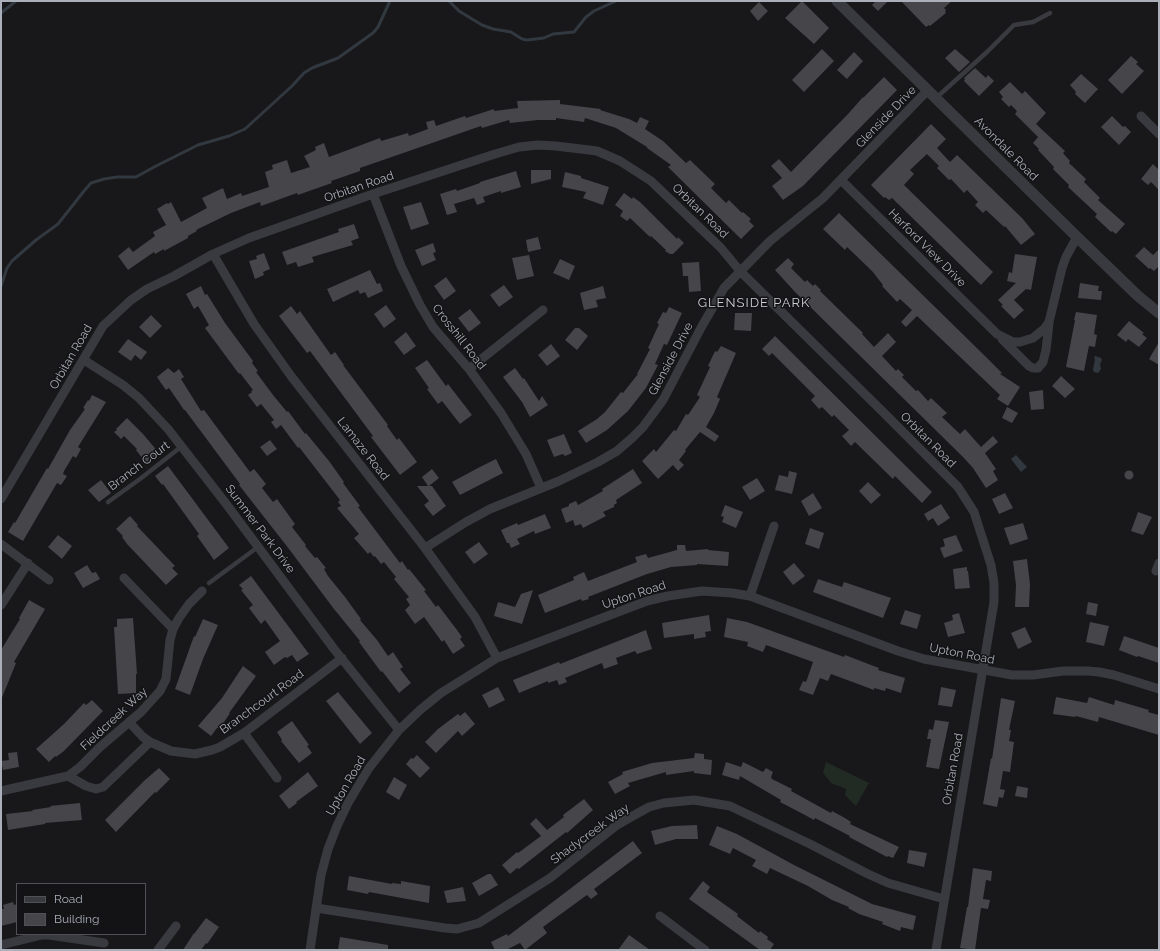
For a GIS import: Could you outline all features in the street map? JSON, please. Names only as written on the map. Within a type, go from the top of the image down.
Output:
[{"type":"street","name":"Avondale Road","points":[[837,1],[1076,237],[1138,296],[1159,313]]},
{"type":"street","name":"Glenside Drive","points":[[425,548],[466,522],[490,509],[575,474],[617,451],[643,427],[666,396],[702,326],[724,288],[770,241],[810,210],[932,94]]},
{"type":"street","points":[[1141,116],[1159,134]]},
{"type":"street","name":"Orbitan Road","points":[[1,499],[103,326],[131,300],[147,289],[213,254],[269,231],[373,194],[519,147],[538,145],[597,151],[620,161],[651,181],[721,248],[740,271],[958,488],[974,512],[992,566],[994,602],[936,950]]},
{"type":"street","name":"Harford View Drive","points":[[841,180],[1029,366],[1034,368],[1038,368],[1043,362],[1049,322],[1066,257],[1076,237]]},
{"type":"street","name":"Crosshill Road","points":[[373,194],[401,266],[420,305],[433,327],[469,369],[515,434],[531,464],[541,488]]},
{"type":"street","name":"Lamaze Road","points":[[213,254],[254,324],[290,376],[425,548],[475,617],[497,658]]},
{"type":"street","points":[[469,369],[543,310]]},
{"type":"street","name":"Harford View Drive","points":[[997,334],[1013,342],[1024,341],[1033,338],[1049,322]]},
{"type":"street","name":"Summer Park Drive","points":[[84,360],[123,385],[139,398],[182,446],[342,658],[399,730]]},
{"type":"street","points":[[750,596],[774,526]]},
{"type":"street","points":[[1,544],[49,580]]},
{"type":"street","points":[[1,605],[28,563]]},
{"type":"street","points":[[124,578],[173,630]]},
{"type":"street","name":"Fieldcreek Way","points":[[1,791],[68,776],[141,712],[160,691],[166,679],[170,640],[179,618],[189,604],[202,591]]},
{"type":"street","name":"Upton Road","points":[[310,950],[321,875],[328,849],[348,803],[369,768],[399,730],[441,693],[497,658],[647,601],[702,591],[750,596],[898,651],[924,658],[1012,675],[1033,675],[1063,671],[1088,671],[1114,675],[1159,689]]},
{"type":"street","name":"Branchcourt Road","points":[[129,722],[142,737],[171,751],[195,754],[220,747],[244,733],[342,658]]},
{"type":"street","points":[[244,733],[277,778]]},
{"type":"street","points":[[68,776],[86,786],[96,789],[103,787],[150,742]]},
{"type":"street","name":"Shadycreek Way","points":[[316,908],[445,928],[457,929],[479,923],[550,878],[617,825],[631,816],[649,807],[664,803],[694,800],[730,806],[888,883],[944,899]]},
{"type":"street","points":[[660,916],[705,950]]},
{"type":"street","points":[[158,950],[176,926]]},
{"type":"street","points":[[1,945],[42,935],[104,943]]},
{"type":"lane","points":[[932,94],[987,52],[1014,25],[1033,22],[1050,12]]},
{"type":"lane","name":"Branch Court","points":[[108,502],[182,446]]},
{"type":"lane","points":[[209,583],[258,547]]},
{"type":"shaded area","points":[[1095,356],[1101,358],[1102,360],[1100,364],[1101,369],[1098,373],[1094,372],[1093,370]]},
{"type":"shaded area","points":[[1016,455],[1027,467],[1021,472],[1011,459]]},
{"type":"shaded area","points":[[826,762],[869,783],[856,806],[845,795],[846,789],[831,783],[823,773]]},
{"type":"building","points":[[802,1],[829,28],[814,44],[785,18]]},
{"type":"building","points":[[876,1],[888,1],[878,11],[872,5]]},
{"type":"building","points":[[901,1],[952,1],[944,8],[946,13],[930,26],[929,25],[926,27]]},
{"type":"building","points":[[759,2],[768,11],[758,21],[750,11]]},
{"type":"building","points":[[822,49],[834,61],[804,92],[792,80]]},
{"type":"building","points":[[955,49],[970,62],[959,72],[945,58]]},
{"type":"building","points":[[854,52],[863,61],[847,79],[837,70]]},
{"type":"building","points":[[1131,56],[1138,62],[1136,64],[1144,71],[1122,94],[1108,80]]},
{"type":"building","points":[[975,68],[986,78],[988,75],[994,81],[979,96],[964,81],[964,78]]},
{"type":"building","points":[[1081,74],[1098,89],[1085,103],[1075,94],[1076,92],[1070,85]]},
{"type":"building","points":[[884,77],[897,90],[803,186],[783,200],[772,186],[782,178],[771,166],[779,159],[791,172]]},
{"type":"building","points":[[1010,82],[1022,94],[1025,91],[1046,113],[1036,124],[1065,151],[1063,153],[1070,161],[1069,163],[1086,179],[1084,182],[1100,198],[1098,200],[1125,224],[1116,234],[1112,231],[1111,232],[1095,217],[1097,214],[1068,187],[1069,185],[1053,169],[1054,167],[1033,143],[1038,137],[1015,114],[1017,111],[1011,105],[1009,107],[1001,99],[1003,97],[999,92]]},
{"type":"building","points":[[560,100],[560,104],[601,109],[600,110],[637,123],[640,117],[649,121],[645,129],[663,141],[686,163],[690,160],[715,184],[711,188],[726,203],[729,200],[742,213],[743,212],[751,219],[749,221],[754,226],[741,239],[668,167],[671,165],[647,147],[616,128],[585,118],[584,122],[556,118],[556,120],[510,123],[509,120],[482,128],[481,126],[360,168],[360,171],[298,195],[297,193],[261,206],[260,202],[231,213],[196,230],[197,231],[188,236],[188,238],[164,251],[164,249],[155,254],[154,252],[128,270],[118,256],[129,247],[133,252],[155,236],[153,232],[166,225],[157,209],[167,203],[168,204],[171,202],[181,222],[207,208],[202,198],[223,188],[227,199],[241,193],[242,196],[269,187],[265,172],[273,169],[272,165],[287,160],[291,173],[310,167],[304,156],[316,150],[315,147],[324,143],[329,157],[380,138],[381,141],[408,133],[409,136],[428,129],[426,122],[434,120],[436,126],[465,116],[466,118],[494,109],[494,111],[518,108],[517,101]]},
{"type":"building","points":[[1112,116],[1123,127],[1125,126],[1131,132],[1119,145],[1101,127]]},
{"type":"building","points":[[931,124],[946,139],[937,148],[950,162],[957,155],[1022,218],[1035,234],[1021,245],[1005,226],[1004,227],[986,210],[983,213],[975,205],[978,202],[967,190],[964,193],[951,179],[949,180],[937,168],[939,166],[927,154],[910,170],[914,174],[904,185],[993,272],[981,285],[892,198],[889,200],[885,197],[884,198],[871,185]]},
{"type":"building","points":[[1153,164],[1159,170],[1159,190],[1151,182],[1148,185],[1141,179]]},
{"type":"building","points":[[531,170],[551,170],[551,179],[531,184]]},
{"type":"building","points":[[516,171],[521,187],[501,193],[501,191],[483,197],[485,202],[477,205],[474,198],[454,204],[457,212],[447,215],[440,194],[456,189],[457,191]]},
{"type":"building","points":[[565,172],[581,176],[581,178],[609,187],[603,205],[583,198],[586,192],[562,187]]},
{"type":"building","points":[[624,193],[632,199],[633,197],[640,202],[677,239],[678,237],[684,243],[673,254],[665,251],[666,250],[630,218],[627,221],[620,216],[623,211],[615,205]]},
{"type":"building","points":[[421,202],[429,224],[411,230],[403,207]]},
{"type":"building","points":[[839,213],[1002,373],[1000,374],[1020,387],[1008,406],[997,399],[1000,395],[917,316],[906,327],[901,322],[912,310],[900,299],[897,302],[882,286],[883,285],[872,271],[847,247],[845,250],[823,229]]},
{"type":"building","points":[[354,224],[359,238],[351,241],[353,245],[312,257],[314,262],[298,267],[296,262],[287,265],[282,252],[339,232],[338,229]]},
{"type":"building","points":[[538,237],[541,249],[528,252],[526,240]]},
{"type":"building","points":[[433,243],[436,252],[433,253],[436,260],[422,266],[415,250]]},
{"type":"building","points":[[1144,247],[1153,255],[1159,249],[1159,266],[1154,271],[1150,268],[1149,269],[1135,256]]},
{"type":"building","points":[[264,253],[270,269],[263,272],[264,275],[255,279],[249,261],[257,259],[256,256]]},
{"type":"building","points":[[1015,254],[1037,257],[1031,290],[1026,289],[1014,300],[1024,310],[1014,319],[1001,306],[1003,305],[998,300],[1016,283],[1007,281],[1009,272],[1012,273]]},
{"type":"building","points":[[529,255],[534,276],[517,280],[512,258]]},
{"type":"building","points":[[788,258],[794,264],[791,268],[805,282],[807,280],[813,286],[815,284],[821,290],[820,291],[863,333],[862,334],[874,347],[888,333],[896,342],[882,356],[896,371],[898,369],[904,375],[902,377],[916,391],[918,390],[928,401],[931,398],[947,413],[942,417],[960,434],[965,429],[981,447],[993,436],[998,442],[985,453],[996,469],[993,471],[998,480],[986,488],[973,468],[963,457],[795,292],[775,270]]},
{"type":"building","points":[[560,259],[575,266],[569,280],[553,273]]},
{"type":"building","points":[[699,262],[701,291],[689,292],[688,276],[683,276],[682,263]]},
{"type":"building","points":[[370,270],[377,284],[380,283],[383,291],[368,298],[365,292],[360,294],[358,290],[333,302],[327,289]]},
{"type":"building","points":[[446,277],[456,291],[444,300],[434,286]]},
{"type":"building","points":[[1080,283],[1099,286],[1098,291],[1102,291],[1101,300],[1078,298]]},
{"type":"building","points":[[504,285],[513,297],[499,307],[490,295]]},
{"type":"building","points":[[201,286],[205,295],[207,294],[225,323],[253,361],[252,363],[258,371],[256,372],[273,395],[329,461],[360,506],[358,507],[400,563],[402,561],[408,570],[409,569],[426,590],[424,591],[436,607],[438,605],[462,637],[460,639],[465,646],[453,654],[444,640],[442,642],[424,617],[415,624],[405,610],[410,605],[406,599],[409,597],[394,579],[396,577],[384,562],[381,564],[370,552],[368,554],[354,538],[359,534],[337,508],[341,506],[338,502],[340,500],[281,425],[276,429],[271,422],[274,420],[261,404],[257,407],[248,395],[253,390],[240,373],[239,374],[205,328],[209,325],[198,306],[194,309],[186,294]]},
{"type":"building","points":[[603,286],[606,298],[596,300],[598,307],[584,310],[580,293]]},
{"type":"building","points":[[386,305],[396,319],[384,328],[374,314]]},
{"type":"building","points":[[291,306],[297,314],[300,311],[331,355],[335,352],[388,425],[387,426],[397,440],[399,438],[417,462],[400,475],[310,351],[307,353],[279,316]]},
{"type":"building","points":[[669,307],[682,313],[667,345],[664,344],[655,364],[658,365],[646,388],[628,411],[607,430],[586,443],[578,431],[605,412],[638,374],[650,349],[648,348],[659,324],[657,323],[663,312],[666,313]]},
{"type":"building","points":[[470,309],[481,323],[469,332],[458,318]]},
{"type":"building","points":[[1076,312],[1097,315],[1094,334],[1097,335],[1095,347],[1089,346],[1084,371],[1066,367]]},
{"type":"building","points":[[735,313],[752,313],[751,331],[734,330]]},
{"type":"building","points":[[151,315],[162,326],[150,338],[139,327]]},
{"type":"building","points":[[1129,321],[1144,333],[1142,334],[1147,338],[1139,347],[1128,339],[1126,342],[1117,335]]},
{"type":"building","points":[[575,328],[579,328],[588,336],[577,350],[565,340]]},
{"type":"building","points":[[406,332],[416,346],[404,355],[394,342]]},
{"type":"building","points":[[775,336],[932,492],[922,503],[895,476],[893,479],[855,442],[851,446],[842,436],[849,430],[834,415],[832,417],[822,407],[819,409],[811,400],[815,396],[772,353],[769,356],[762,349]]},
{"type":"building","points":[[128,339],[147,352],[141,360],[135,355],[131,361],[118,352]]},
{"type":"building","points":[[1159,342],[1159,365],[1149,359]]},
{"type":"building","points":[[551,344],[560,356],[547,366],[538,355]]},
{"type":"building","points":[[721,346],[736,353],[717,397],[720,399],[706,427],[719,436],[715,442],[700,432],[679,460],[684,465],[678,471],[673,465],[658,479],[642,461],[654,449],[656,452],[674,430],[676,431],[686,414],[688,415],[700,397],[697,395],[710,367],[708,366],[715,351],[717,352]]},
{"type":"building","points":[[427,360],[446,386],[448,384],[472,415],[460,424],[442,401],[438,404],[415,368]]},
{"type":"building","points":[[168,368],[174,373],[179,369],[184,377],[181,379],[201,411],[204,410],[250,472],[254,469],[266,484],[262,488],[273,502],[277,499],[295,524],[292,527],[306,545],[305,546],[326,568],[324,569],[328,576],[388,656],[393,652],[403,667],[400,669],[411,683],[399,693],[382,671],[381,672],[359,642],[360,641],[239,485],[240,484],[169,388],[166,390],[161,383],[157,377]]},
{"type":"building","points":[[515,368],[523,379],[524,378],[539,401],[542,396],[548,405],[530,417],[522,402],[503,377]]},
{"type":"building","points":[[1061,376],[1075,389],[1065,398],[1052,386]]},
{"type":"building","points":[[1043,390],[1044,409],[1031,410],[1029,392]]},
{"type":"building","points":[[92,395],[106,402],[78,447],[81,449],[76,458],[73,456],[64,471],[63,474],[67,476],[61,485],[57,483],[23,541],[8,532],[14,522],[15,523],[47,468],[48,469],[70,430],[85,409],[83,408]]},
{"type":"building","points":[[1007,407],[1018,413],[1012,423],[1002,418]]},
{"type":"building","points":[[127,418],[159,453],[146,463],[136,450],[137,449],[124,436],[121,439],[114,432]]},
{"type":"building","points":[[564,434],[572,453],[565,456],[563,454],[554,457],[547,440]]},
{"type":"building","points":[[270,440],[277,449],[267,456],[260,447]]},
{"type":"building","points":[[496,459],[503,473],[460,495],[452,482]]},
{"type":"building","points":[[168,466],[229,548],[214,560],[197,536],[199,534],[163,484],[162,485],[155,476]]},
{"type":"building","points":[[432,469],[439,478],[429,486],[432,486],[446,506],[433,516],[424,505],[429,501],[417,486],[428,486],[422,477]]},
{"type":"building","points":[[633,469],[642,483],[616,500],[617,503],[614,507],[603,512],[606,516],[583,528],[581,524],[575,526],[573,520],[566,523],[561,509],[576,501],[578,505],[603,491],[602,489]]},
{"type":"building","points":[[1129,470],[1134,475],[1129,480],[1124,475]]},
{"type":"building","points":[[789,471],[797,473],[792,494],[775,490],[779,475],[788,477]]},
{"type":"building","points":[[757,478],[765,491],[750,500],[742,487]]},
{"type":"building","points":[[101,480],[111,493],[99,502],[88,490]]},
{"type":"building","points":[[868,482],[881,495],[871,504],[859,491]]},
{"type":"building","points":[[813,493],[822,508],[809,516],[801,501]]},
{"type":"building","points":[[1005,493],[1013,508],[999,514],[992,499]]},
{"type":"building","points":[[941,504],[950,518],[938,526],[933,518],[928,521],[924,514]]},
{"type":"building","points":[[725,505],[743,512],[736,528],[722,522],[724,517],[721,516]]},
{"type":"building","points":[[1138,512],[1152,517],[1143,535],[1131,531]]},
{"type":"building","points":[[545,514],[551,528],[535,534],[534,531],[517,539],[520,544],[511,548],[501,530]]},
{"type":"building","points":[[130,516],[138,525],[137,526],[175,566],[172,568],[178,574],[166,585],[127,544],[122,537],[123,536],[116,529]]},
{"type":"building","points":[[1023,523],[1028,539],[1010,545],[1004,528]]},
{"type":"building","points":[[810,528],[824,533],[819,549],[805,544]]},
{"type":"building","points":[[58,535],[72,546],[62,559],[48,547]]},
{"type":"building","points":[[956,535],[963,551],[944,558],[940,548],[945,546],[943,539]]},
{"type":"building","points":[[479,542],[488,554],[474,564],[465,552]]},
{"type":"building","points":[[677,545],[685,545],[686,551],[708,549],[729,552],[728,566],[697,564],[671,567],[647,574],[588,597],[589,599],[582,601],[581,599],[545,613],[538,595],[574,580],[573,577],[584,572],[588,581],[637,562],[635,557],[646,554],[648,558],[677,550]]},
{"type":"building","points":[[1027,559],[1030,584],[1029,607],[1015,607],[1016,585],[1013,561]]},
{"type":"building","points":[[794,563],[805,576],[793,585],[783,572]]},
{"type":"building","points":[[87,565],[92,573],[96,572],[100,579],[83,588],[74,573]]},
{"type":"building","points":[[967,567],[970,588],[955,589],[953,569]]},
{"type":"building","points":[[251,576],[309,654],[297,662],[292,655],[287,658],[285,657],[274,665],[265,652],[280,641],[265,620],[261,624],[249,608],[253,605],[241,590],[243,589],[239,585]]},
{"type":"building","points":[[818,579],[842,587],[844,582],[891,598],[883,618],[813,592]]},
{"type":"building","points":[[533,590],[522,624],[494,616],[498,602],[515,607],[521,594]]},
{"type":"building","points":[[29,600],[45,609],[14,662],[16,663],[1,700],[1,650],[20,619],[19,618]]},
{"type":"building","points":[[1088,602],[1098,604],[1096,616],[1086,614]]},
{"type":"building","points":[[905,610],[921,615],[917,629],[900,624]]},
{"type":"building","points":[[959,613],[965,633],[948,637],[944,623],[953,620],[952,615]]},
{"type":"building","points":[[709,615],[711,631],[705,632],[706,637],[694,639],[694,634],[664,638],[662,623]]},
{"type":"building","points":[[133,618],[137,674],[136,693],[118,694],[114,627],[117,627],[117,619]]},
{"type":"building","points":[[727,618],[747,622],[844,657],[845,655],[879,668],[878,670],[905,678],[901,693],[886,688],[885,691],[874,688],[874,690],[831,674],[828,681],[820,678],[813,695],[799,690],[803,681],[806,682],[813,662],[766,645],[763,652],[747,646],[748,642],[724,637]]},
{"type":"building","points":[[203,619],[218,625],[203,659],[190,695],[175,689],[194,636],[195,637]]},
{"type":"building","points":[[1090,622],[1109,626],[1104,646],[1086,642]]},
{"type":"building","points":[[1025,627],[1032,642],[1018,649],[1011,633]]},
{"type":"building","points":[[646,630],[652,649],[637,654],[635,651],[616,658],[618,664],[604,669],[602,663],[565,678],[567,682],[559,685],[557,680],[548,683],[548,681],[519,693],[513,680],[559,662],[560,664]]},
{"type":"building","points":[[1124,636],[1159,648],[1159,663],[1119,650]]},
{"type":"building","points":[[243,666],[256,676],[224,722],[211,736],[198,726],[222,698]]},
{"type":"building","points":[[498,687],[505,700],[489,708],[482,695]]},
{"type":"building","points":[[941,687],[956,690],[952,707],[938,705]]},
{"type":"building","points":[[338,692],[372,733],[360,744],[326,701]]},
{"type":"building","points":[[1056,697],[1087,703],[1089,697],[1114,705],[1115,700],[1149,710],[1148,712],[1159,715],[1159,735],[1099,717],[1098,722],[1076,716],[1053,714]]},
{"type":"building","points":[[1001,698],[1015,701],[1009,730],[1011,730],[1009,741],[1014,742],[1010,772],[1003,771],[1000,789],[1005,790],[1003,798],[999,797],[997,807],[983,804],[991,758],[992,759]]},
{"type":"building","points":[[92,700],[103,711],[64,751],[56,757],[55,756],[49,762],[36,749],[64,724],[84,703],[86,705]]},
{"type":"building","points":[[465,712],[475,724],[462,736],[458,731],[436,753],[425,742],[438,729],[458,714],[460,716]]},
{"type":"building","points":[[935,720],[949,722],[939,769],[926,767],[931,739],[927,739],[929,729],[933,730]]},
{"type":"building","points":[[292,721],[309,745],[307,746],[312,753],[299,763],[281,741],[282,740],[277,732]]},
{"type":"building","points":[[17,752],[19,767],[3,770],[1,761],[9,760],[8,753]]},
{"type":"building","points":[[695,753],[704,754],[704,759],[712,760],[711,775],[694,773],[694,771],[666,775],[666,772],[628,783],[630,786],[615,794],[608,782],[623,774],[622,772],[652,763],[694,758]]},
{"type":"building","points":[[417,755],[430,768],[420,778],[406,764],[411,758],[413,759]]},
{"type":"building","points":[[726,762],[741,767],[743,762],[763,772],[766,768],[773,772],[771,777],[772,779],[792,789],[791,791],[831,813],[832,811],[845,818],[851,822],[850,824],[899,847],[893,858],[887,857],[815,818],[814,820],[780,802],[781,800],[740,776],[739,780],[722,775]]},
{"type":"building","points":[[159,768],[170,779],[156,793],[155,792],[116,832],[105,820]]},
{"type":"building","points":[[308,772],[318,786],[289,809],[279,796]]},
{"type":"building","points":[[394,777],[407,785],[399,800],[386,792]]},
{"type":"building","points":[[1017,786],[1028,788],[1027,798],[1015,796]]},
{"type":"building","points":[[584,799],[593,810],[567,833],[566,832],[519,869],[517,868],[510,874],[502,865],[517,852],[518,853],[541,836],[530,824],[536,818],[547,830],[564,817],[563,815]]},
{"type":"building","points":[[80,803],[82,820],[45,823],[8,830],[6,814],[33,811],[32,810],[51,807],[50,806]]},
{"type":"building","points":[[697,825],[698,839],[676,839],[655,845],[651,831],[672,826]]},
{"type":"building","points":[[717,826],[737,834],[794,865],[872,904],[916,916],[913,930],[901,927],[900,931],[882,924],[883,922],[859,914],[848,908],[849,907],[832,900],[808,886],[770,868],[767,874],[752,866],[756,860],[733,848],[730,854],[709,845]]},
{"type":"building","points":[[633,841],[642,853],[594,889],[598,894],[591,899],[587,895],[543,927],[547,933],[525,950],[520,943],[506,950],[495,950],[491,942],[507,934],[508,936]]},
{"type":"building","points":[[909,850],[927,853],[924,867],[907,863]]},
{"type":"building","points":[[973,868],[992,871],[991,881],[986,880],[983,899],[990,900],[988,909],[981,908],[975,950],[960,948],[968,907]]},
{"type":"building","points":[[488,874],[491,874],[498,885],[479,896],[472,883]]},
{"type":"building","points":[[349,876],[392,884],[401,884],[401,881],[430,886],[429,903],[369,892],[368,894],[347,890]]},
{"type":"building","points":[[703,881],[710,887],[707,892],[738,914],[737,916],[759,933],[760,931],[768,937],[767,939],[774,944],[770,950],[760,950],[689,899]]},
{"type":"building","points":[[463,887],[466,901],[447,903],[444,891]]},
{"type":"building","points":[[13,902],[14,905],[16,904],[16,922],[1,926],[1,909],[4,909],[3,905]]},
{"type":"building","points":[[206,918],[219,927],[207,944],[206,943],[201,950],[183,950],[194,933]]},
{"type":"building","points":[[629,935],[650,950],[618,950]]},
{"type":"building","points":[[340,937],[388,945],[388,950],[338,950]]},
{"type":"waterway","points":[[1,13],[16,1]]},
{"type":"waterway","points":[[1,286],[7,268],[12,261],[36,240],[58,224],[91,183],[117,177],[136,177],[198,145],[229,136],[245,129],[304,73],[312,68],[338,58],[373,33],[378,27],[390,1]]},
{"type":"waterway","points":[[449,1],[459,11],[482,25],[493,29],[511,32],[522,39],[527,40],[544,38],[553,34],[574,32],[586,17],[594,11],[616,1]]},
{"type":"district","name":"GLENSIDE PARK","points":[[754,303]]}]
